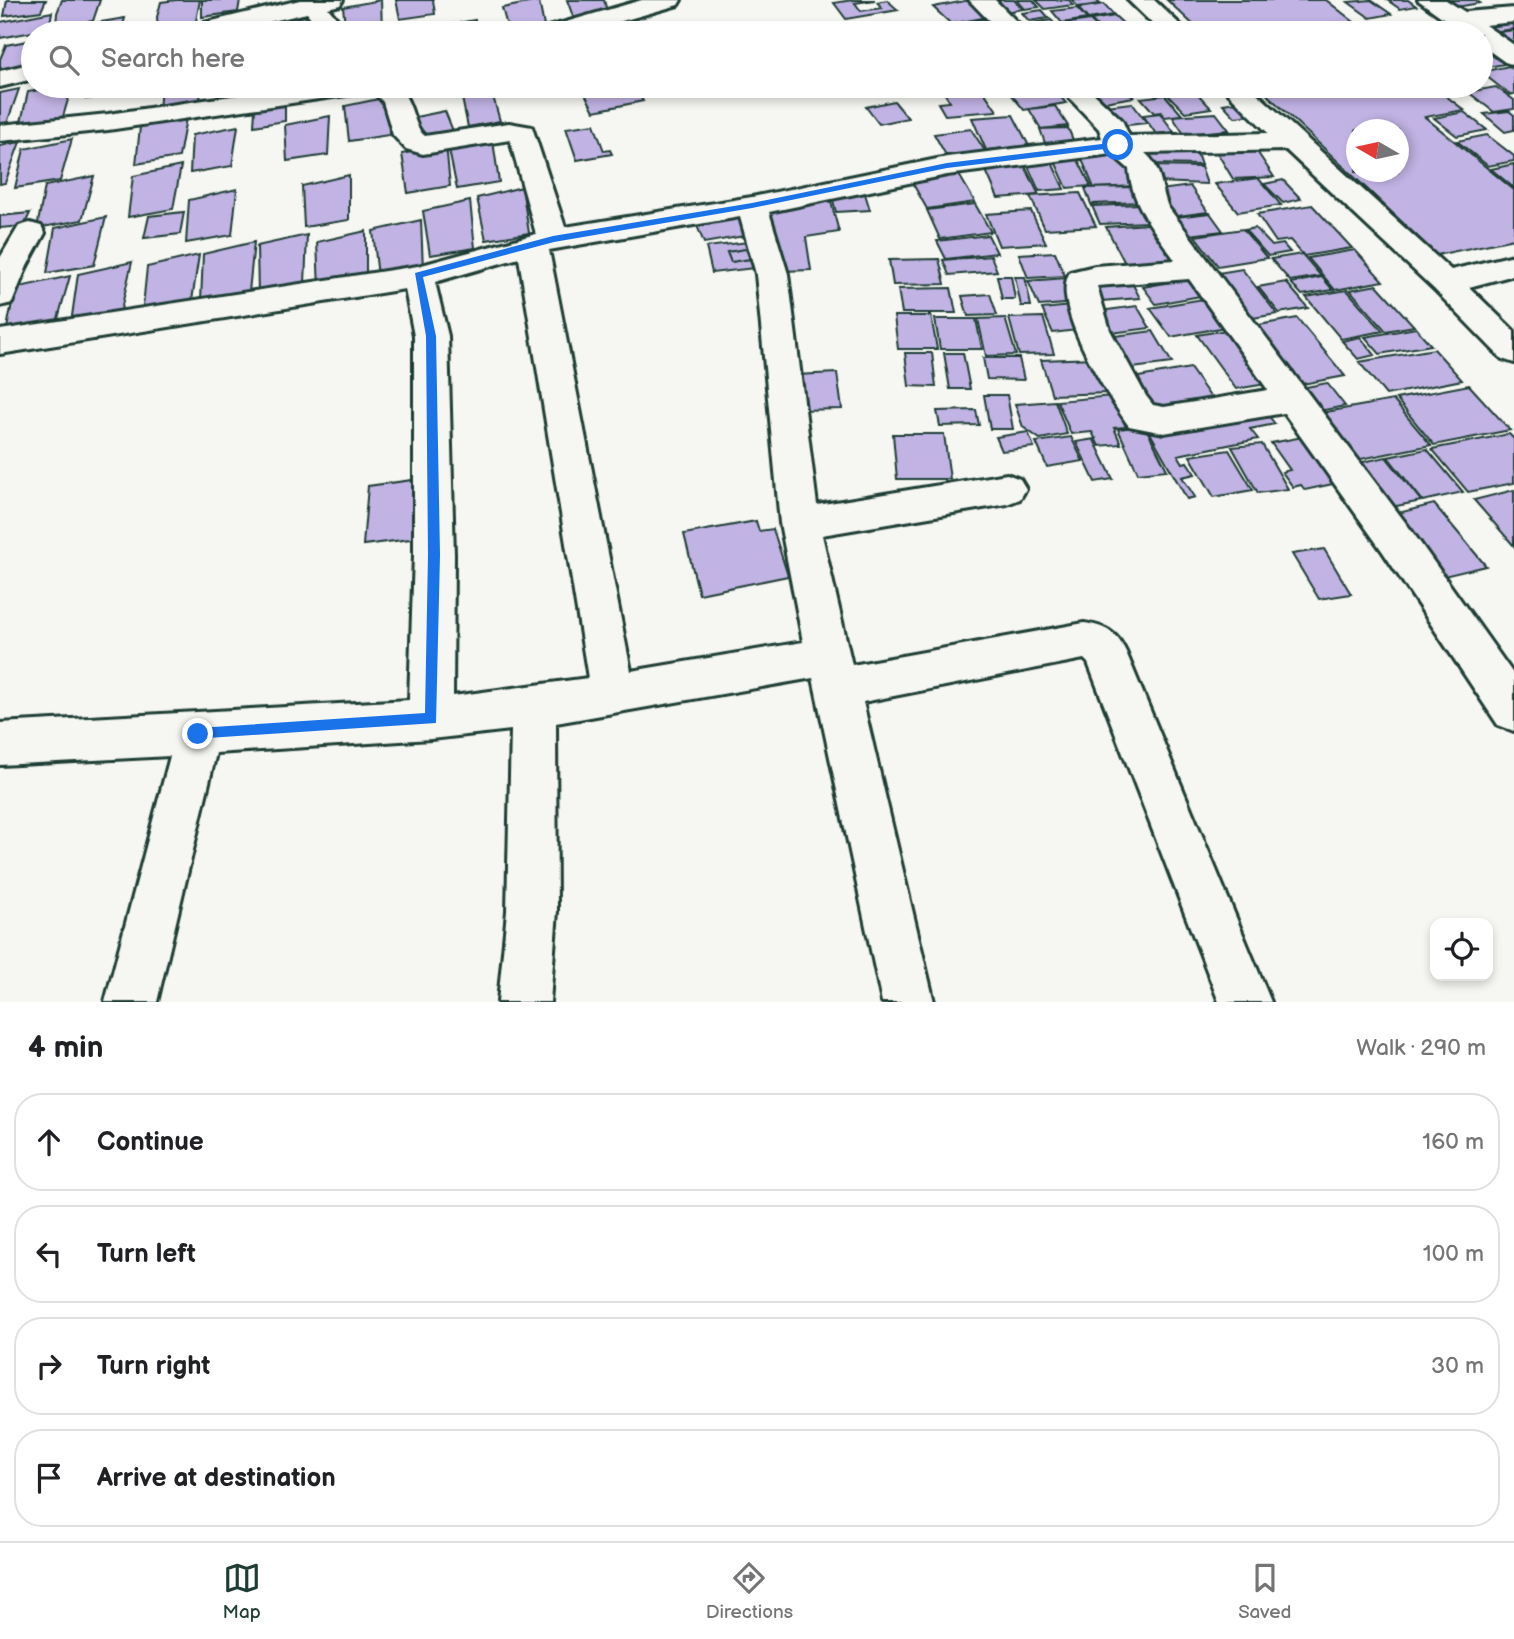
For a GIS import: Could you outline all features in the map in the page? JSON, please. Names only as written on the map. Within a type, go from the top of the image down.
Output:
[{"type":"street","points":[[596,21],[669,0]]},
{"type":"street","points":[[981,0],[1003,21]]},
{"type":"street","points":[[1140,0],[1163,21]]},
{"type":"street","points":[[1430,0],[1462,21]]},
{"type":"street","points":[[242,21],[321,2],[331,21]]},
{"type":"street","points":[[1493,22],[1514,15]]},
{"type":"street","points":[[1493,42],[1514,57]]},
{"type":"street","points":[[0,79],[21,74]]},
{"type":"street","points":[[0,133],[108,122],[271,98]]},
{"type":"street","points":[[395,98],[405,134],[415,144],[509,131],[522,133],[543,243],[613,694]]},
{"type":"street","points":[[1083,98],[1112,126],[1118,145],[1143,166],[1145,188],[1154,209],[1397,541],[1514,711]]},
{"type":"street","points":[[1247,98],[1445,282],[1514,351]]},
{"type":"street","points":[[0,342],[418,276],[543,243],[752,206],[947,166],[1118,145],[1294,141]]},
{"type":"street","points":[[752,206],[772,274],[800,523],[908,1002]]},
{"type":"street","points":[[0,295],[11,266],[30,233]]},
{"type":"street","points":[[1445,282],[1514,265]]},
{"type":"street","points":[[1198,268],[1081,279],[1088,312],[1101,349],[1133,406],[1142,418],[1164,420],[1292,398]]},
{"type":"street","points":[[418,276],[431,336],[434,555],[431,719]]},
{"type":"street","points":[[800,523],[1007,489]]},
{"type":"street","points":[[0,744],[431,719],[534,707],[613,694],[833,672],[1084,640],[1096,643],[1105,652],[1245,1002]]},
{"type":"street","points":[[524,1002],[532,911],[534,707]]},
{"type":"street","points":[[131,1002],[198,734]]},
{"type":"building","points":[[7,0],[46,0],[41,11],[4,16]]},
{"type":"building","points":[[62,0],[100,0],[93,21],[56,21]]},
{"type":"building","points":[[200,0],[196,21],[157,21],[161,2]]},
{"type":"building","points":[[202,0],[240,0],[238,12],[202,17]]},
{"type":"building","points":[[381,0],[382,21],[345,21],[343,7]]},
{"type":"building","points":[[396,0],[433,0],[435,14],[400,19]]},
{"type":"building","points":[[567,0],[604,0],[608,15],[574,19]]},
{"type":"building","points":[[875,0],[855,3],[861,11],[882,8],[877,2],[887,0],[898,10],[846,19],[834,3]]},
{"type":"building","points":[[970,0],[988,17],[948,21],[933,7]]},
{"type":"building","points":[[986,0],[1014,0],[1023,9],[999,13]]},
{"type":"building","points":[[1017,0],[1033,0],[1039,7],[1025,9]]},
{"type":"building","points":[[1036,0],[1069,0],[1073,5],[1045,9]]},
{"type":"building","points":[[1072,0],[1096,0],[1100,4],[1078,7]]},
{"type":"building","points":[[1167,0],[1326,0],[1353,21],[1189,21]]},
{"type":"building","points":[[1371,0],[1391,14],[1370,18],[1348,2]]},
{"type":"building","points":[[1387,0],[1408,0],[1416,6],[1400,9]]},
{"type":"building","points":[[1441,0],[1475,0],[1480,3],[1451,8]]},
{"type":"building","points":[[539,1],[543,21],[506,21],[502,8]]},
{"type":"building","points":[[1104,4],[1114,15],[1088,19],[1078,8]]},
{"type":"building","points":[[1077,8],[1087,19],[1060,21],[1052,11]]},
{"type":"building","points":[[1042,10],[1049,18],[1029,21],[1022,13]]},
{"type":"building","points":[[52,12],[50,21],[21,21],[21,34],[0,38],[0,22]]},
{"type":"building","points":[[1497,13],[1514,26],[1514,29],[1493,32],[1493,21],[1467,21],[1463,18]]},
{"type":"building","points":[[306,16],[306,21],[278,21]]},
{"type":"building","points":[[1115,16],[1120,21],[1092,21]]},
{"type":"building","points":[[1514,30],[1514,50],[1493,38],[1493,33]]},
{"type":"building","points":[[21,42],[21,72],[0,75],[0,59],[6,45]]},
{"type":"building","points":[[1493,54],[1505,64],[1493,66]]},
{"type":"building","points":[[1509,66],[1514,70],[1514,94],[1510,95],[1493,82],[1493,69]]},
{"type":"building","points":[[1493,88],[1514,100],[1514,109],[1494,112],[1476,98],[1493,98]]},
{"type":"building","points":[[19,89],[6,126],[0,127],[0,93]]},
{"type":"building","points":[[27,98],[68,98],[62,120],[20,126]]},
{"type":"building","points":[[160,98],[200,98],[199,105],[159,111]]},
{"type":"building","points":[[388,98],[389,135],[349,141],[345,106]]},
{"type":"building","points":[[462,98],[493,98],[500,121],[468,127]]},
{"type":"building","points":[[587,98],[641,98],[643,101],[594,111]]},
{"type":"building","points":[[948,98],[988,98],[997,111],[945,115],[938,103],[950,102]]},
{"type":"building","points":[[1014,98],[1062,98],[1066,103],[1024,110]]},
{"type":"building","points":[[1088,98],[1128,98],[1093,104]]},
{"type":"building","points":[[1141,98],[1168,98],[1182,115],[1165,117],[1161,112],[1154,113]]},
{"type":"building","points":[[1171,98],[1202,98],[1211,108],[1185,112]]},
{"type":"building","points":[[1271,98],[1448,98],[1464,110],[1425,117],[1514,190],[1514,239],[1437,255],[1360,182],[1409,182],[1409,119],[1346,119],[1346,169]]},
{"type":"building","points":[[894,101],[908,118],[879,124],[866,107]]},
{"type":"building","points":[[1242,101],[1255,115],[1235,117],[1223,104]]},
{"type":"building","points":[[1132,103],[1147,123],[1119,126],[1105,106]]},
{"type":"building","points":[[285,105],[285,121],[254,126],[255,109]]},
{"type":"building","points":[[1055,106],[1068,126],[1041,129],[1029,109]]},
{"type":"building","points":[[445,111],[453,131],[413,140],[406,119]]},
{"type":"building","points":[[1509,111],[1514,115],[1514,130],[1505,132],[1484,114]]},
{"type":"building","points":[[1464,112],[1487,130],[1457,136],[1434,118]]},
{"type":"building","points":[[1160,113],[1174,132],[1156,134],[1143,115]]},
{"type":"building","points":[[1216,113],[1229,130],[1184,134],[1172,116]]},
{"type":"building","points":[[1013,115],[1029,146],[986,150],[972,118]]},
{"type":"building","points":[[330,116],[328,155],[287,161],[285,125]]},
{"type":"building","points":[[186,118],[179,157],[136,164],[140,127]]},
{"type":"building","points":[[594,124],[604,151],[610,150],[612,154],[577,160],[566,128]]},
{"type":"building","points":[[238,126],[232,166],[190,173],[192,135]]},
{"type":"building","points":[[1068,128],[1074,142],[1045,143],[1040,129]]},
{"type":"building","points":[[971,129],[985,151],[947,157],[934,134]]},
{"type":"building","points":[[1487,135],[1514,156],[1514,161],[1488,166],[1457,141]]},
{"type":"building","points":[[72,139],[60,181],[15,188],[24,149]]},
{"type":"building","points":[[493,141],[499,182],[457,189],[449,150]]},
{"type":"building","points":[[20,142],[5,183],[0,184],[0,146]]},
{"type":"building","points":[[446,144],[450,186],[408,193],[402,154]]},
{"type":"building","points":[[1252,144],[1274,177],[1233,179],[1213,146]]},
{"type":"building","points":[[1146,147],[1195,148],[1201,165],[1151,164]]},
{"type":"building","points":[[1120,153],[1136,186],[1094,188],[1080,155]]},
{"type":"building","points":[[1049,156],[1064,189],[1039,191],[1024,157]]},
{"type":"building","points":[[1076,156],[1091,186],[1067,188],[1053,157]]},
{"type":"building","points":[[1023,162],[1039,195],[998,198],[984,166]]},
{"type":"building","points":[[1514,164],[1514,188],[1491,169]]},
{"type":"building","points":[[181,166],[173,209],[128,217],[133,176]]},
{"type":"building","points":[[1152,166],[1201,167],[1207,184],[1157,182]]},
{"type":"building","points":[[955,168],[975,202],[927,209],[908,175]]},
{"type":"building","points":[[349,175],[349,220],[304,227],[302,186]]},
{"type":"building","points":[[94,176],[82,220],[37,228],[45,186]]},
{"type":"building","points":[[1258,178],[1281,205],[1238,212],[1215,184]]},
{"type":"building","points":[[1283,180],[1301,199],[1283,203],[1264,184]]},
{"type":"building","points":[[1190,186],[1208,212],[1163,218],[1152,191]]},
{"type":"building","points":[[522,187],[529,233],[486,240],[477,198]]},
{"type":"building","points":[[863,187],[870,210],[836,212],[830,189]]},
{"type":"building","points":[[1134,187],[1142,202],[1091,204],[1085,188]]},
{"type":"building","points":[[237,189],[232,235],[186,243],[189,200]]},
{"type":"building","points":[[1080,193],[1096,226],[1045,229],[1030,196]]},
{"type":"building","points":[[830,198],[839,232],[806,237],[811,270],[783,271],[766,207]]},
{"type":"building","points":[[470,201],[475,248],[430,255],[423,211]]},
{"type":"building","points":[[975,204],[991,232],[940,239],[927,210]]},
{"type":"building","points":[[1142,204],[1150,222],[1100,224],[1092,206]]},
{"type":"building","points":[[1312,205],[1352,248],[1304,256],[1290,240],[1276,242],[1257,214]]},
{"type":"building","points":[[739,210],[750,235],[704,243],[694,218]]},
{"type":"building","points":[[1031,211],[1046,243],[999,246],[986,214]]},
{"type":"building","points":[[184,212],[180,234],[144,238],[149,216]]},
{"type":"building","points":[[30,213],[24,226],[0,228],[0,216]]},
{"type":"building","points":[[1210,213],[1223,231],[1180,236],[1168,218]]},
{"type":"building","points":[[106,217],[94,265],[47,273],[55,228]]},
{"type":"building","points":[[421,220],[423,269],[378,277],[373,231]]},
{"type":"building","points":[[1162,223],[1185,262],[1127,267],[1106,227]]},
{"type":"building","points":[[1255,228],[1272,246],[1283,244],[1290,252],[1268,256],[1245,230]]},
{"type":"building","points":[[1243,229],[1267,258],[1218,266],[1195,236]]},
{"type":"building","points":[[366,231],[366,280],[319,289],[317,242]]},
{"type":"building","points":[[307,235],[305,284],[258,293],[257,246]]},
{"type":"building","points":[[988,235],[997,253],[946,259],[937,241]]},
{"type":"building","points":[[254,242],[249,292],[201,301],[203,254]]},
{"type":"building","points":[[748,242],[755,268],[712,273],[706,247]],"holes":[[[746,249],[750,259],[731,262],[727,252]]]},
{"type":"building","points":[[746,249],[750,259],[731,262],[727,252]]},
{"type":"building","points":[[1355,250],[1383,281],[1335,290],[1308,258]]},
{"type":"building","points":[[1055,252],[1065,276],[1028,278],[1019,254]]},
{"type":"building","points":[[1302,254],[1321,276],[1290,281],[1271,259]]},
{"type":"building","points":[[199,255],[191,307],[142,316],[147,267]]},
{"type":"building","points":[[991,256],[997,271],[949,275],[943,260]]},
{"type":"building","points":[[939,259],[945,284],[893,285],[889,260]]},
{"type":"building","points":[[132,262],[120,314],[71,323],[78,274]]},
{"type":"building","points":[[1242,269],[1277,314],[1241,320],[1206,275]]},
{"type":"building","points":[[70,276],[55,329],[5,338],[15,288]]},
{"type":"building","points":[[997,276],[1011,276],[1015,299],[1002,299]]},
{"type":"building","points":[[1015,277],[1025,277],[1031,306],[1021,306]]},
{"type":"building","points":[[1322,277],[1333,290],[1302,295],[1291,283]]},
{"type":"building","points":[[1066,278],[1077,303],[1039,306],[1028,281]]},
{"type":"building","points":[[1193,278],[1206,295],[1156,304],[1143,287]]},
{"type":"building","points":[[1131,281],[1140,298],[1101,301],[1092,285]]},
{"type":"building","points":[[1286,282],[1308,308],[1279,313],[1258,287]]},
{"type":"building","points":[[1377,285],[1414,326],[1386,331],[1350,290]]},
{"type":"building","points":[[951,288],[956,313],[902,313],[898,289]]},
{"type":"building","points":[[1347,290],[1383,331],[1341,339],[1306,297]]},
{"type":"building","points":[[990,294],[997,315],[968,316],[962,296]]},
{"type":"building","points":[[1209,298],[1231,326],[1171,337],[1150,308]]},
{"type":"building","points":[[1081,305],[1093,328],[1053,333],[1042,309]]},
{"type":"building","points":[[1137,306],[1150,328],[1104,334],[1092,312]]},
{"type":"building","points":[[894,316],[931,316],[937,349],[898,349]]},
{"type":"building","points":[[1043,317],[1054,354],[1019,355],[1009,318]]},
{"type":"building","points":[[1005,318],[1016,355],[986,356],[978,319]]},
{"type":"building","points":[[1297,318],[1345,376],[1292,386],[1248,327]]},
{"type":"building","points":[[935,319],[976,319],[982,349],[940,349]]},
{"type":"building","points":[[1416,328],[1431,345],[1380,354],[1365,337]]},
{"type":"building","points":[[1232,329],[1272,383],[1236,389],[1197,335]]},
{"type":"building","points":[[1153,331],[1172,363],[1117,370],[1099,338]]},
{"type":"building","points":[[1360,337],[1375,355],[1358,359],[1342,341]]},
{"type":"building","points":[[1434,349],[1462,380],[1386,395],[1359,362]]},
{"type":"building","points":[[905,353],[932,353],[936,387],[909,386]]},
{"type":"building","points":[[944,353],[963,353],[970,389],[950,389]]},
{"type":"building","points":[[983,358],[1019,358],[1024,380],[987,379]]},
{"type":"building","points":[[1095,358],[1108,393],[1052,395],[1041,360]]},
{"type":"building","points":[[1190,368],[1216,405],[1151,417],[1127,379]]},
{"type":"building","points":[[837,373],[842,409],[798,410],[795,375]]},
{"type":"building","points":[[1327,383],[1345,406],[1314,412],[1296,389]]},
{"type":"building","points":[[1469,385],[1510,430],[1434,445],[1396,399]]},
{"type":"building","points":[[984,395],[1007,395],[1013,429],[990,429]]},
{"type":"building","points":[[1112,396],[1126,427],[1114,428],[1121,444],[1099,446],[1092,432],[1071,434],[1057,401]]},
{"type":"building","points":[[1393,400],[1431,445],[1351,461],[1315,414]]},
{"type":"building","points":[[1055,401],[1067,434],[1040,439],[1023,427],[1015,404]]},
{"type":"building","points":[[976,410],[979,425],[940,426],[937,411]]},
{"type":"building","points":[[1254,411],[1268,415],[1275,424],[1250,429],[1258,439],[1178,455],[1195,474],[1182,477],[1195,497],[1187,499],[1149,431]]},
{"type":"building","points":[[1145,426],[1167,470],[1138,473],[1118,429]]},
{"type":"building","points":[[1028,432],[1034,447],[1002,451],[996,437]]},
{"type":"building","points":[[893,434],[944,434],[950,479],[897,479]]},
{"type":"building","points":[[1509,434],[1514,439],[1514,483],[1468,492],[1432,449]]},
{"type":"building","points":[[1308,436],[1342,482],[1305,490],[1301,485],[1293,487],[1282,472],[1290,470],[1271,443]]},
{"type":"building","points":[[1071,437],[1083,461],[1047,467],[1036,442]]},
{"type":"building","points":[[1095,439],[1113,479],[1095,482],[1076,442]]},
{"type":"building","points":[[1262,444],[1288,489],[1258,493],[1232,447]]},
{"type":"building","points":[[1427,449],[1463,492],[1423,501],[1388,457]]},
{"type":"building","points":[[1229,450],[1253,490],[1214,497],[1190,456]]},
{"type":"building","points":[[1386,457],[1421,501],[1382,509],[1349,465]]},
{"type":"building","points":[[420,479],[418,538],[363,545],[368,486]]},
{"type":"building","points":[[1514,490],[1514,546],[1474,500]]},
{"type":"building","points":[[1434,504],[1486,566],[1440,577],[1390,515]]},
{"type":"building","points":[[756,521],[759,531],[773,529],[788,576],[699,594],[684,534]]},
{"type":"building","points":[[1324,549],[1351,594],[1319,599],[1292,554]]},
{"type":"route","points":[[198,734],[431,719],[434,555],[431,336],[418,276],[553,239],[752,206],[947,166],[1118,145]]}]
